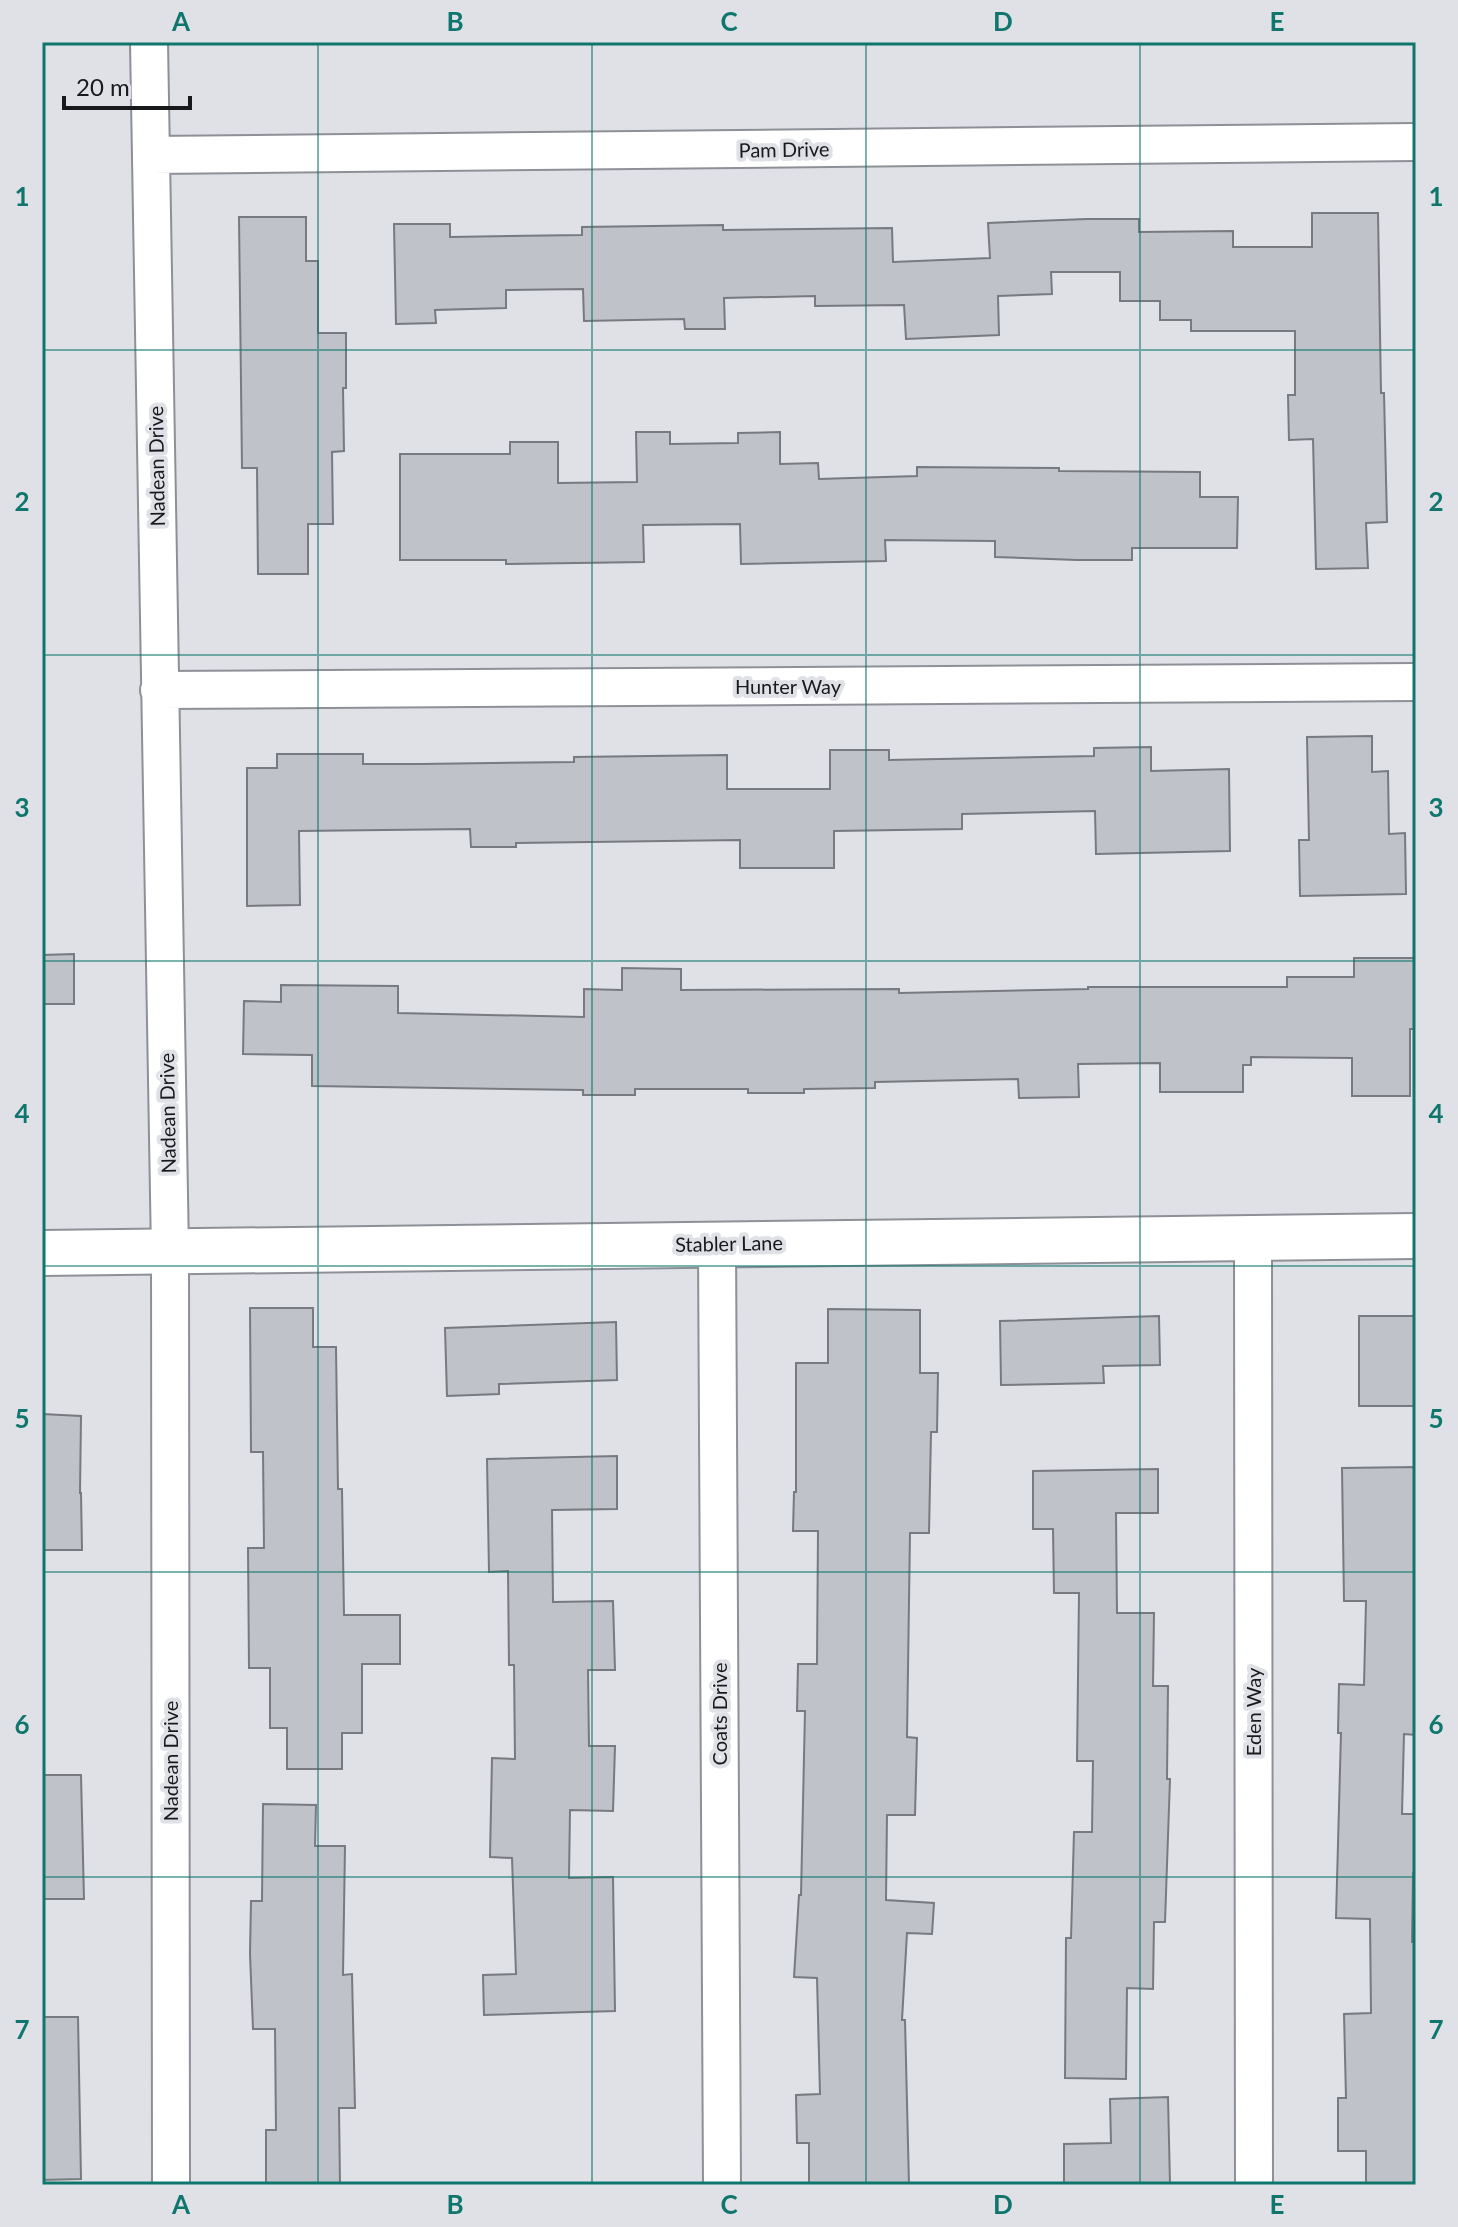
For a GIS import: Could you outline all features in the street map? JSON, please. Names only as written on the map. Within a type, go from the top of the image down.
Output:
[{"type":"street","name":"Nadean Drive","points":[[149,42],[170,1252],[171,2185]]},
{"type":"street","name":"Pam Drive","points":[[152,155],[1416,142]]},
{"type":"street","name":"Hunter Way","points":[[159,690],[1416,682]]},
{"type":"street","name":"Stabler Lane","points":[[42,1253],[1416,1236]]},
{"type":"street","name":"Eden Way","points":[[1253,1239],[1254,2185]]},
{"type":"street","name":"Coats Drive","points":[[717,1243],[722,2185]]},
{"type":"building","points":[[1312,213],[1378,213],[1387,522],[1366,523],[1368,568],[1316,569],[1313,439],[1289,440],[1288,395],[1295,395],[1295,331],[1191,331],[1191,320],[1160,320],[1160,301],[1120,301],[1120,272],[1051,272],[1052,294],[998,296],[999,335],[906,339],[904,305],[815,306],[815,296],[724,298],[725,329],[685,329],[684,319],[584,321],[583,289],[506,290],[506,308],[435,310],[436,323],[396,324],[394,224],[450,224],[450,237],[582,235],[582,227],[723,225],[723,230],[892,228],[893,262],[990,258],[988,223],[1087,219],[1139,219],[1139,232],[1233,231],[1233,247],[1312,247]]},
{"type":"building","points":[[239,217],[306,217],[306,261],[318,261],[318,333],[346,333],[344,451],[332,452],[333,524],[308,524],[308,574],[258,574],[257,468],[242,468]]},
{"type":"building","points":[[636,432],[670,432],[670,444],[738,443],[738,433],[780,432],[780,464],[818,463],[819,479],[917,476],[917,467],[1200,472],[1200,497],[1238,497],[1237,548],[1132,548],[1132,560],[1077,560],[995,557],[995,541],[885,540],[886,561],[741,564],[740,524],[643,525],[644,562],[506,564],[506,560],[400,560],[400,454],[510,454],[510,442],[558,442],[558,483],[637,482]]},
{"type":"building","points":[[1372,736],[1372,772],[1388,771],[1389,834],[1405,833],[1406,894],[1300,896],[1299,840],[1309,840],[1307,737]]},
{"type":"building","points":[[1151,747],[1151,771],[1229,769],[1230,851],[1096,854],[1095,811],[962,814],[962,829],[834,831],[834,868],[740,868],[740,840],[516,843],[516,847],[471,847],[470,829],[299,831],[300,905],[247,906],[247,768],[277,768],[277,754],[363,754],[363,764],[574,762],[574,757],[727,755],[727,789],[830,789],[830,750],[889,750],[889,760],[1094,756],[1094,748]]},
{"type":"building","points":[[74,954],[74,1004],[42,1004],[42,955]]},
{"type":"building","points":[[1354,958],[1416,958],[1416,1029],[1410,1029],[1410,1096],[1352,1096],[1352,1058],[1251,1057],[1251,1065],[1243,1065],[1243,1092],[1160,1092],[1160,1063],[1078,1064],[1079,1097],[1019,1098],[1018,1079],[875,1082],[875,1088],[804,1089],[804,1093],[748,1093],[748,1089],[635,1089],[635,1095],[583,1095],[583,1090],[312,1086],[312,1055],[243,1054],[244,1001],[281,1002],[281,985],[398,986],[398,1013],[584,1017],[584,989],[622,990],[622,968],[681,969],[681,990],[899,989],[899,993],[1088,987],[1287,987],[1287,977],[1354,977]]},
{"type":"building","points":[[250,1308],[313,1308],[313,1347],[336,1347],[344,1615],[400,1615],[400,1664],[362,1664],[362,1733],[342,1733],[342,1769],[287,1769],[287,1728],[270,1728],[270,1668],[249,1668],[248,1548],[264,1548],[263,1452],[251,1452]]},
{"type":"building","points":[[828,1309],[920,1310],[920,1373],[938,1373],[937,1432],[931,1432],[929,1533],[910,1533],[907,1737],[917,1738],[915,1815],[887,1815],[886,1900],[934,1903],[932,1934],[907,1933],[902,2020],[905,2020],[909,2185],[809,2185],[809,2143],[797,2143],[796,2095],[820,2094],[817,1978],[794,1977],[801,1895],[805,1711],[797,1711],[798,1664],[817,1664],[818,1531],[793,1531],[796,1363],[828,1363]]},
{"type":"building","points":[[1159,1316],[1160,1365],[1103,1366],[1104,1383],[1001,1385],[1000,1321]]},
{"type":"building","points":[[1359,1316],[1416,1316],[1416,1406],[1359,1406]]},
{"type":"building","points":[[616,1322],[617,1380],[499,1384],[499,1394],[447,1396],[445,1328]]},
{"type":"building","points":[[42,1414],[81,1416],[82,1550],[42,1550]]},
{"type":"building","points":[[617,1456],[617,1509],[552,1510],[553,1602],[613,1601],[615,1670],[588,1670],[589,1746],[615,1746],[613,1811],[570,1810],[569,1878],[613,1877],[615,2011],[484,2015],[483,1975],[516,1974],[512,1858],[490,1857],[492,1758],[515,1759],[514,1665],[509,1665],[508,1571],[489,1572],[487,1459]]},
{"type":"building","points":[[1416,1467],[1416,1735],[1404,1734],[1402,1814],[1416,1814],[1412,1942],[1416,1942],[1416,2185],[1366,2185],[1366,2151],[1338,2151],[1338,2098],[1346,2098],[1344,2014],[1371,2013],[1370,1919],[1336,1918],[1341,1733],[1338,1733],[1339,1684],[1364,1685],[1366,1601],[1344,1601],[1342,1468]]},
{"type":"building","points":[[1158,1469],[1158,1513],[1116,1513],[1117,1613],[1154,1613],[1153,1686],[1168,1686],[1167,1779],[1170,1779],[1165,1922],[1154,1922],[1153,1989],[1127,1988],[1126,2079],[1065,2078],[1066,1938],[1071,1938],[1074,1832],[1092,1832],[1093,1761],[1077,1761],[1079,1593],[1054,1593],[1053,1529],[1033,1529],[1033,1471]]},
{"type":"building","points":[[42,1775],[81,1775],[84,1899],[42,1899]]},
{"type":"building","points":[[263,1804],[316,1805],[315,1846],[345,1846],[343,1975],[352,1974],[355,2108],[339,2108],[340,2185],[266,2185],[266,2130],[276,2130],[275,2029],[253,2029],[250,1954],[251,1901],[262,1901]]},
{"type":"building","points":[[42,2017],[78,2017],[81,2179],[42,2180]]},
{"type":"building","points":[[1168,2097],[1170,2184],[1064,2185],[1064,2144],[1111,2143],[1110,2099]]}]
